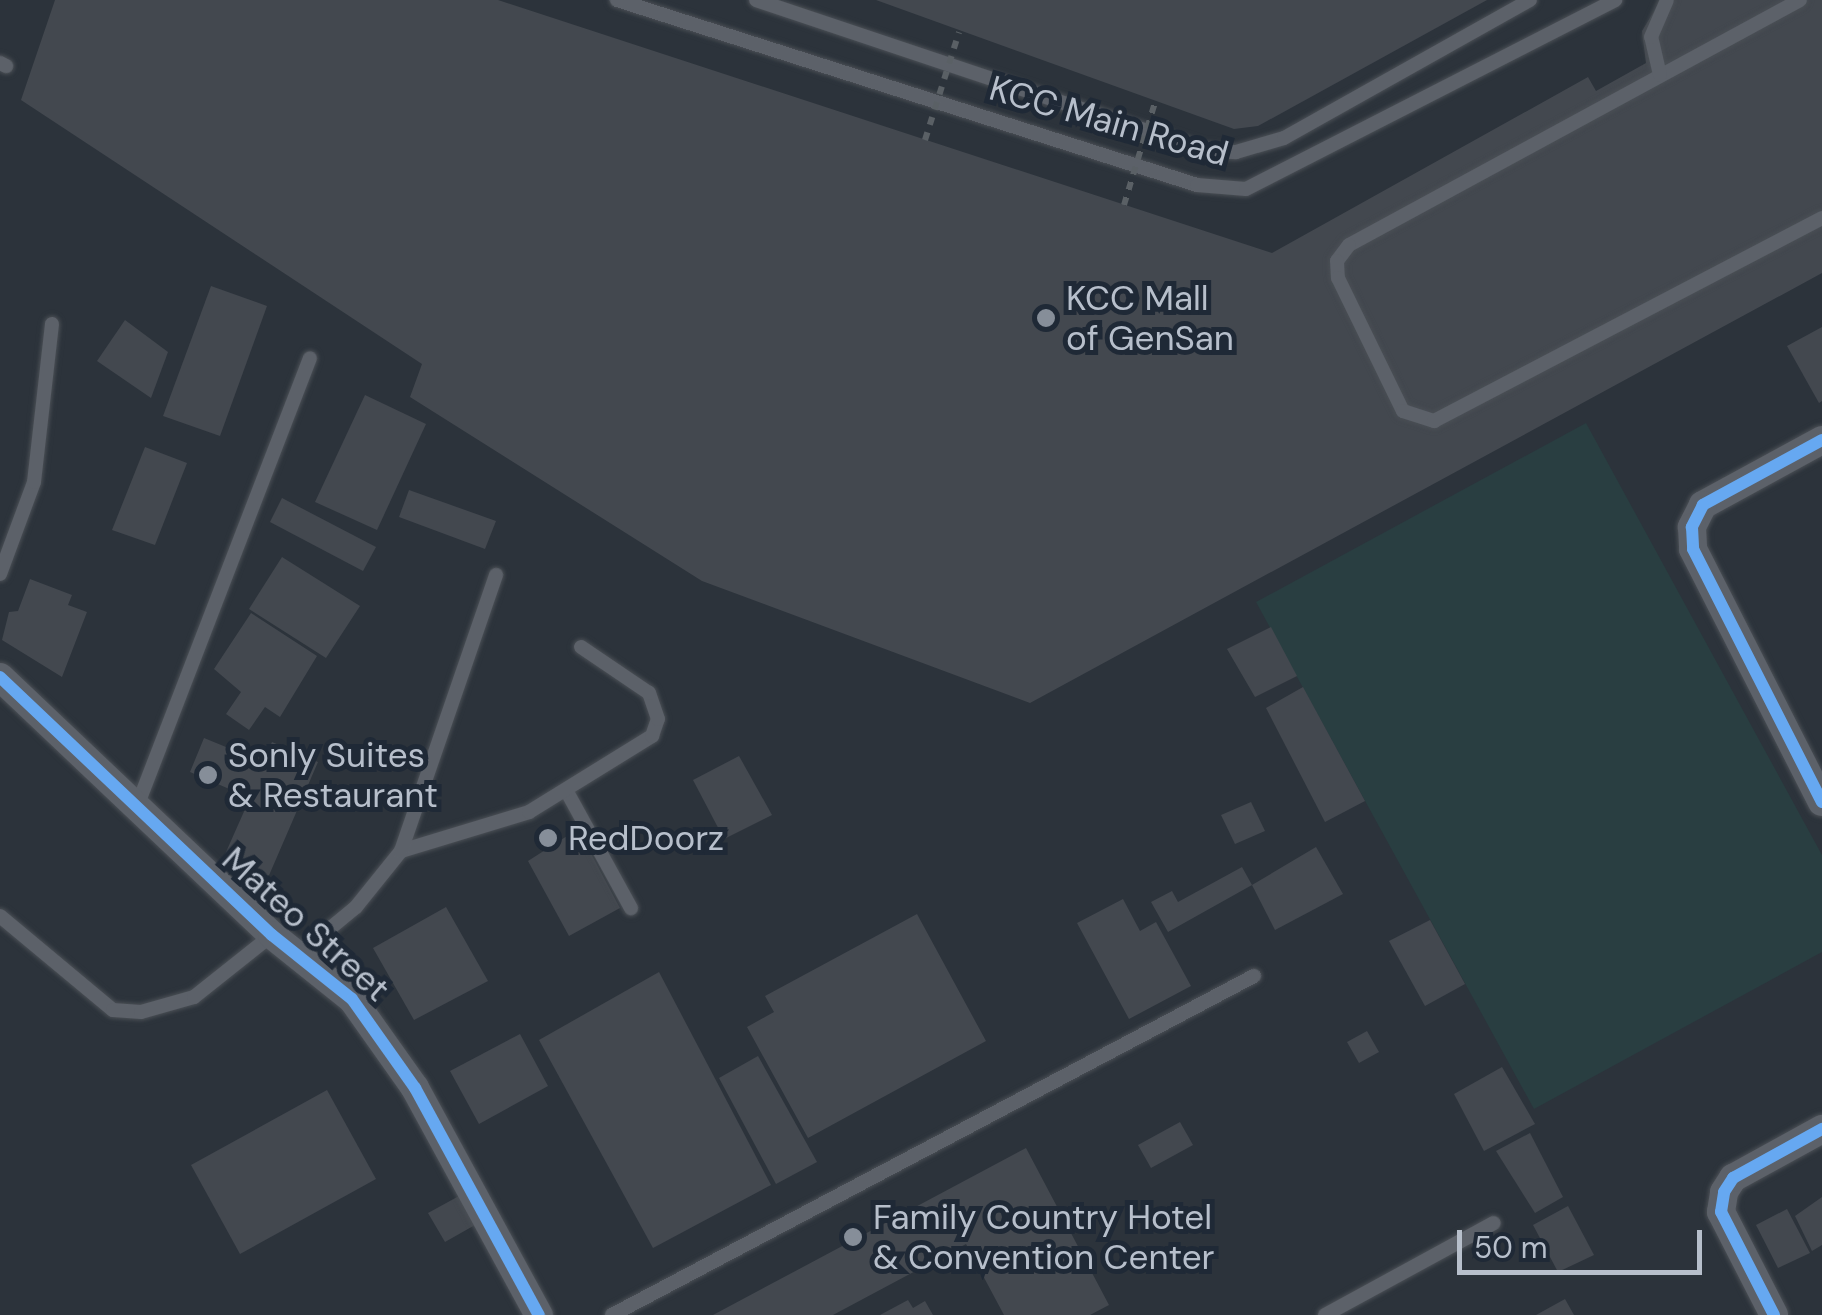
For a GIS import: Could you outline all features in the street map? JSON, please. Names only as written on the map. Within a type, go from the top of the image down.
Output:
[{"type":"street","points":[[1822,440],[1703,505],[1692,527],[1692,549],[1822,802]]},
{"type":"street","name":"Mateo Street","points":[[0,678],[136,810],[272,935],[300,954],[386,1041],[539,1315]]},
{"type":"street","points":[[1774,1315],[1721,1212],[1724,1192],[1733,1178],[1822,1129]]},
{"type":"lane","name":"KCC Main Road","points":[[618,0],[1197,185],[1246,189],[1616,0]]},
{"type":"lane","name":"KCC Main Road","points":[[756,0],[1205,150],[1236,152],[1284,138],[1530,0]]},
{"type":"lane","points":[[1800,0],[1340,253],[1338,278],[1404,411],[1434,421],[1822,218]]},
{"type":"lane","points":[[1660,1],[1652,37],[1660,75]]},
{"type":"lane","points":[[0,574],[34,482],[52,324]]},
{"type":"lane","points":[[136,810],[310,358]]},
{"type":"lane","points":[[300,954],[356,907],[401,852],[496,575]]},
{"type":"lane","points":[[401,852],[488,828],[634,752],[658,720],[649,693],[582,647]]},
{"type":"lane","points":[[566,790],[631,908]]},
{"type":"lane","points":[[0,916],[113,1010],[141,1012],[194,997],[272,935]]},
{"type":"lane","points":[[612,1315],[1254,976]]},
{"type":"lane","points":[[1324,1315],[1494,1224]]},
{"type":"path","points":[[924,140],[958,32]]},
{"type":"path","points":[[1124,205],[1156,102]]},
{"type":"green space","points":[[1586,423],[1822,855],[1822,952],[1534,1109],[1256,602]]},
{"type":"building","name":"KCC Mall of GenSan","points":[[55,0],[498,0],[1272,253],[1588,77],[1596,91],[1646,63],[1642,31],[1661,0],[1822,0],[1822,273],[1030,703],[702,581],[410,397],[422,364],[21,100]]},
{"type":"building","points":[[876,0],[1487,0],[1258,126],[1234,129]]},
{"type":"building","points":[[211,286],[267,306],[220,436],[163,416]]},
{"type":"building","points":[[125,320],[168,352],[151,398],[97,361]]},
{"type":"building","points":[[1822,327],[1822,401],[1819,403],[1787,346]]},
{"type":"building","points":[[365,395],[426,424],[377,530],[315,502]]},
{"type":"building","points":[[145,447],[187,463],[155,545],[112,530]]},
{"type":"building","points":[[409,490],[496,521],[485,549],[399,517]]},
{"type":"building","points":[[282,498],[376,547],[363,571],[270,522]]},
{"type":"building","points":[[282,557],[360,606],[326,658],[249,609]]},
{"type":"building","points":[[30,579],[72,595],[68,605],[87,612],[62,677],[2,640],[9,612],[18,611]]},
{"type":"building","points":[[251,613],[317,656],[280,717],[265,707],[249,730],[226,714],[241,692],[214,669]]},
{"type":"building","points":[[1271,627],[1297,676],[1255,697],[1227,649]]},
{"type":"building","points":[[1303,687],[1365,801],[1325,822],[1266,708]]},
{"type":"building","points":[[204,738],[263,762],[272,742],[318,762],[267,880],[222,861],[250,798],[190,772]]},
{"type":"building","points":[[739,756],[772,815],[724,839],[693,780]]},
{"type":"building","points":[[1251,802],[1265,831],[1235,844],[1221,815]]},
{"type":"building","points":[[578,829],[620,908],[569,936],[528,861]]},
{"type":"building","points":[[1316,847],[1343,894],[1275,930],[1252,885]]},
{"type":"building","points":[[1242,867],[1252,885],[1168,932],[1151,902],[1172,891],[1178,902]]},
{"type":"building","points":[[1123,899],[1140,931],[1156,922],[1191,986],[1129,1019],[1077,923]]},
{"type":"building","points":[[446,907],[488,981],[414,1020],[373,948]]},
{"type":"building","points":[[917,914],[986,1041],[808,1138],[747,1027],[774,1012],[765,996]]},
{"type":"building","points":[[1430,920],[1465,984],[1425,1006],[1389,941]]},
{"type":"building","points":[[659,972],[771,1185],[653,1248],[539,1040]]},
{"type":"building","points":[[1367,1031],[1379,1052],[1359,1063],[1347,1042]]},
{"type":"building","points":[[520,1034],[548,1086],[479,1124],[450,1071]]},
{"type":"building","points":[[758,1056],[817,1162],[776,1184],[719,1078]]},
{"type":"building","points":[[1502,1067],[1535,1124],[1484,1151],[1454,1094]]},
{"type":"building","points":[[327,1090],[376,1179],[240,1254],[191,1165]]},
{"type":"building","points":[[1180,1122],[1193,1145],[1151,1168],[1138,1145]]},
{"type":"building","points":[[1530,1133],[1563,1197],[1535,1213],[1496,1151]]},
{"type":"building","points":[[1026,1148],[1109,1305],[1090,1315],[1004,1315],[966,1244],[833,1315],[713,1315]]},
{"type":"building","points":[[459,1196],[475,1225],[445,1242],[428,1213]]},
{"type":"building","points":[[1822,1197],[1822,1245],[1812,1251],[1795,1216]]},
{"type":"building","points":[[1568,1206],[1594,1255],[1558,1272],[1533,1225]]},
{"type":"building","points":[[1787,1209],[1810,1253],[1778,1268],[1756,1225]]},
{"type":"building","points":[[1565,1299],[1574,1315],[1536,1315]]},
{"type":"building","points":[[908,1300],[913,1308],[925,1301],[933,1315],[880,1315]]},
{"type":"cycle path","points":[[1822,440],[1703,505],[1692,527],[1693,549],[1822,802]]},
{"type":"cycle path","points":[[0,677],[272,935],[352,999],[415,1088],[539,1315]]},
{"type":"cycle path","points":[[1774,1315],[1721,1212],[1724,1192],[1733,1178],[1822,1129]]},
{"type":"place","name":"KCC Mall of GenSan","points":[[1046,318]]},
{"type":"place","name":"Sonly Suites & Restaurant","points":[[208,775]]},
{"type":"place","name":"RedDoorz","points":[[548,838]]},
{"type":"place","name":"Family Country Hotel & Convention Center","points":[[853,1237]]}]
